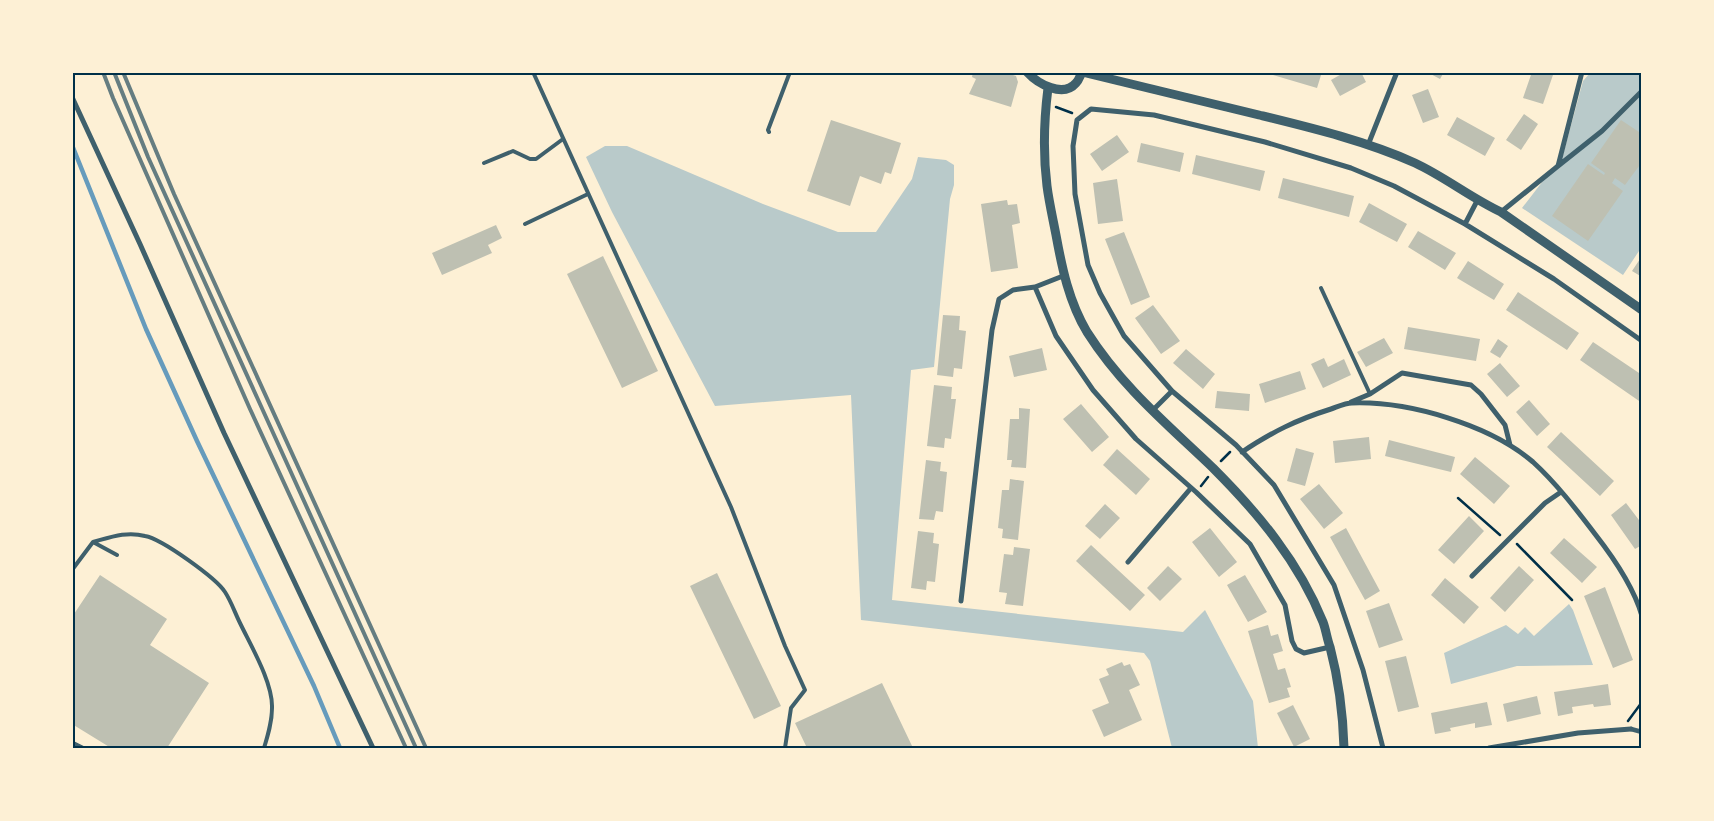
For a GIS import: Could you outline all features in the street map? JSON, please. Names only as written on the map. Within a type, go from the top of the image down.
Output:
[{"type":"street","points":[[1027,72],[1032,78],[1048,88],[1061,89],[1071,87],[1077,82],[1082,72],[1295,124],[1368,145],[1416,163],[1478,201],[1501,212],[1642,310]]},
{"type":"street","points":[[1368,145],[1397,72]]},
{"type":"street","points":[[1558,166],[1582,72]]},
{"type":"street","points":[[1048,88],[1045,146],[1047,186],[1063,276],[1072,299],[1086,330],[1127,386],[1214,469],[1268,527],[1292,561],[1323,623],[1330,647],[1337,673],[1343,719],[1344,748]]},
{"type":"street","points":[[1501,212],[1602,131],[1642,91]]},
{"type":"street","points":[[72,97],[224,433],[373,748]]},
{"type":"street","points":[[1383,748],[1363,670],[1334,585],[1274,485],[1242,452],[1172,391],[1124,336],[1100,293],[1088,265],[1075,194],[1073,146],[1076,120],[1091,109],[1154,115],[1264,142],[1351,168],[1394,186],[1466,224],[1554,279],[1642,341]]},
{"type":"street","points":[[1466,224],[1478,201]]},
{"type":"street","points":[[961,601],[992,330],[999,299],[1013,290],[1035,287],[1063,276]]},
{"type":"street","points":[[1035,287],[1056,336],[1093,390],[1136,439],[1250,544],[1285,605],[1292,641],[1296,649],[1304,653],[1330,647]]},
{"type":"street","points":[[1242,452],[1268,434],[1304,417],[1350,403],[1370,394],[1402,373],[1471,385],[1481,394],[1505,425],[1510,445]]},
{"type":"street","points":[[1152,411],[1172,391]]},
{"type":"street","points":[[1350,403],[1418,409],[1453,420],[1510,445],[1534,463],[1561,492],[1611,555],[1639,606],[1642,616]]},
{"type":"street","points":[[1128,562],[1191,488]]},
{"type":"street","points":[[1472,576],[1545,503],[1561,492]]},
{"type":"street","points":[[1489,748],[1578,733],[1624,729],[1642,732]]},
{"type":"street","points":[[72,743],[82,748]]},
{"type":"lane","points":[[533,72],[731,507],[785,646],[806,690],[791,708],[786,748]]},
{"type":"lane","points":[[770,132],[768,130],[790,72]]},
{"type":"lane","points":[[484,163],[513,151],[530,160],[536,159],[563,139]]},
{"type":"lane","points":[[524,224],[588,194]]},
{"type":"lane","points":[[1321,288],[1370,394]]},
{"type":"lane","points":[[72,570],[93,542],[125,533],[146,536],[157,540],[214,578],[225,592],[271,692],[270,730],[264,748]]},
{"type":"lane","points":[[93,542],[117,556]]},
{"type":"path","points":[[1046,104],[1081,116]]},
{"type":"path","points":[[1458,498],[1509,539],[1572,600]]},
{"type":"path","points":[[1624,729],[1642,702]]},
{"type":"shaded area","points":[[1590,73],[1641,73],[1641,248],[1623,275],[1522,208],[1563,155],[1583,81]]},
{"type":"shaded area","points":[[605,146],[627,146],[763,204],[838,232],[876,232],[912,179],[918,157],[946,160],[954,165],[954,185],[950,199],[934,367],[911,370],[892,600],[1183,632],[1205,610],[1253,701],[1258,748],[1172,748],[1150,661],[1144,653],[861,620],[851,395],[715,406],[612,212],[586,157]]},
{"type":"shaded area","points":[[1569,604],[1573,610],[1593,665],[1517,666],[1451,684],[1444,653],[1506,625],[1518,634],[1525,627],[1534,636]]},
{"type":"building","points":[[973,72],[1004,72],[1016,76],[1018,82],[1011,107],[969,94],[976,79],[972,77]]},
{"type":"building","points":[[1273,72],[1322,72],[1317,88],[1273,75]]},
{"type":"building","points":[[1345,72],[1361,72],[1366,82],[1340,96],[1331,80]]},
{"type":"building","points":[[1427,72],[1444,72],[1440,79]]},
{"type":"building","points":[[1532,72],[1554,72],[1543,104],[1523,98]]},
{"type":"building","points":[[1428,89],[1439,117],[1423,123],[1412,95]]},
{"type":"building","points":[[1524,114],[1538,124],[1521,150],[1506,140]]},
{"type":"building","points":[[1457,117],[1495,138],[1485,156],[1447,135]]},
{"type":"building","points":[[831,120],[901,143],[891,174],[885,172],[881,184],[860,176],[850,206],[807,191]]},
{"type":"building","points":[[1621,120],[1642,134],[1642,162],[1625,185],[1615,178],[1612,183],[1623,191],[1588,241],[1552,216],[1588,164],[1604,175],[1605,173],[1591,163]]},
{"type":"building","points":[[1117,135],[1129,152],[1102,171],[1090,154]]},
{"type":"building","points":[[1141,143],[1184,153],[1180,172],[1137,162]]},
{"type":"building","points":[[1196,155],[1265,171],[1260,191],[1192,174]]},
{"type":"building","points":[[1283,178],[1354,196],[1349,217],[1278,198]]},
{"type":"building","points":[[1117,179],[1123,221],[1098,224],[1093,183]]},
{"type":"building","points":[[1007,200],[1008,205],[1017,204],[1020,223],[1012,225],[1018,268],[991,272],[981,204]]},
{"type":"building","points":[[1369,203],[1407,224],[1397,242],[1359,222]]},
{"type":"building","points":[[496,225],[502,238],[488,245],[492,253],[442,275],[432,253]]},
{"type":"building","points":[[1418,231],[1456,253],[1445,270],[1408,247]]},
{"type":"building","points":[[1124,232],[1150,297],[1131,305],[1105,239]]},
{"type":"building","points":[[603,256],[658,371],[622,388],[567,274]]},
{"type":"building","points":[[1642,256],[1642,277],[1632,271]]},
{"type":"building","points":[[1468,261],[1504,284],[1494,300],[1457,278]]},
{"type":"building","points":[[1518,292],[1579,333],[1567,350],[1506,310]]},
{"type":"building","points":[[1153,305],[1180,341],[1161,354],[1135,318]]},
{"type":"building","points":[[943,315],[960,316],[959,330],[966,331],[962,369],[954,368],[953,377],[937,375]]},
{"type":"building","points":[[1408,327],[1480,339],[1476,361],[1404,349]]},
{"type":"building","points":[[1384,338],[1393,353],[1366,367],[1357,352]]},
{"type":"building","points":[[1498,339],[1508,346],[1500,358],[1490,352]]},
{"type":"building","points":[[1593,342],[1642,375],[1642,403],[1580,360]]},
{"type":"building","points":[[1042,348],[1047,370],[1014,377],[1009,356]]},
{"type":"building","points":[[1186,349],[1215,374],[1203,389],[1173,363]]},
{"type":"building","points":[[1324,358],[1328,367],[1344,359],[1351,375],[1323,388],[1311,364]]},
{"type":"building","points":[[1500,363],[1520,386],[1507,397],[1487,374]]},
{"type":"building","points":[[1300,371],[1306,389],[1265,403],[1259,384]]},
{"type":"building","points":[[934,385],[952,387],[951,399],[956,399],[951,439],[945,438],[944,448],[927,446]]},
{"type":"building","points":[[1217,391],[1250,394],[1249,411],[1215,408]]},
{"type":"building","points":[[1529,400],[1550,424],[1537,436],[1516,412]]},
{"type":"building","points":[[1081,404],[1109,437],[1092,452],[1063,419]]},
{"type":"building","points":[[1019,408],[1030,409],[1026,468],[1011,467],[1012,460],[1007,460],[1010,419],[1019,419]]},
{"type":"building","points":[[1561,432],[1614,481],[1600,496],[1547,447]]},
{"type":"building","points":[[1369,437],[1371,459],[1335,463],[1333,441]]},
{"type":"building","points":[[1389,440],[1455,457],[1451,472],[1385,456]]},
{"type":"building","points":[[1296,448],[1314,453],[1305,486],[1287,481]]},
{"type":"building","points":[[1117,449],[1150,479],[1136,495],[1103,465]]},
{"type":"building","points":[[1475,457],[1510,486],[1494,504],[1460,474]]},
{"type":"building","points":[[926,460],[941,462],[940,471],[947,472],[943,512],[936,511],[934,520],[919,519]]},
{"type":"building","points":[[1010,479],[1024,481],[1018,540],[1002,538],[1003,529],[998,528],[1002,490],[1009,490]]},
{"type":"building","points":[[1319,484],[1343,513],[1324,529],[1300,499]]},
{"type":"building","points":[[1626,503],[1642,524],[1642,545],[1635,549],[1611,515]]},
{"type":"building","points":[[1105,504],[1120,518],[1100,539],[1085,526]]},
{"type":"building","points":[[1469,516],[1484,531],[1454,564],[1438,550]]},
{"type":"building","points":[[1210,528],[1237,562],[1219,577],[1192,542]]},
{"type":"building","points":[[1346,528],[1380,591],[1365,600],[1330,537]]},
{"type":"building","points":[[918,531],[934,533],[933,543],[939,544],[935,582],[927,581],[926,590],[911,588]]},
{"type":"building","points":[[1564,538],[1597,567],[1582,583],[1550,553]]},
{"type":"building","points":[[1091,545],[1145,595],[1130,611],[1076,561]]},
{"type":"building","points":[[1014,547],[1030,549],[1023,606],[1005,604],[1007,593],[999,592],[1004,554],[1013,555]]},
{"type":"building","points":[[1168,566],[1182,579],[1160,601],[1147,588]]},
{"type":"building","points":[[1519,566],[1534,580],[1505,612],[1490,598]]},
{"type":"building","points":[[717,573],[781,706],[754,719],[690,586]]},
{"type":"building","points":[[100,575],[167,619],[150,645],[209,683],[167,748],[111,748],[72,724],[72,617]]},
{"type":"building","points":[[1245,575],[1267,612],[1248,622],[1227,585]]},
{"type":"building","points":[[1445,578],[1479,607],[1464,624],[1431,595]]},
{"type":"building","points":[[1605,587],[1633,660],[1613,668],[1584,596]]},
{"type":"building","points":[[1389,603],[1403,640],[1379,648],[1366,611]]},
{"type":"building","points":[[1268,625],[1271,636],[1278,634],[1283,651],[1273,654],[1278,670],[1285,668],[1291,687],[1287,688],[1290,697],[1269,703],[1248,631]]},
{"type":"building","points":[[1406,656],[1419,707],[1398,712],[1385,661]]},
{"type":"building","points":[[1122,662],[1124,666],[1130,664],[1140,685],[1129,690],[1142,720],[1104,737],[1092,710],[1109,703],[1099,679],[1109,675],[1106,669]]},
{"type":"building","points":[[882,683],[913,748],[807,748],[795,723]]},
{"type":"building","points":[[1608,684],[1611,705],[1594,707],[1593,704],[1572,707],[1573,713],[1558,716],[1554,692]]},
{"type":"building","points":[[1537,696],[1541,714],[1507,722],[1503,704]]},
{"type":"building","points":[[1487,702],[1492,725],[1475,728],[1475,723],[1450,728],[1451,731],[1435,734],[1431,713]]},
{"type":"building","points":[[1293,705],[1310,739],[1294,747],[1277,713]]},
{"type":"waterway","points":[[72,145],[146,329],[197,441],[314,686],[340,748]]},
{"type":"railway","points":[[103,72],[250,409],[406,748]]},
{"type":"railway","points":[[114,72],[148,157],[416,748]]},
{"type":"railway","points":[[123,72],[174,194],[426,748]]}]
